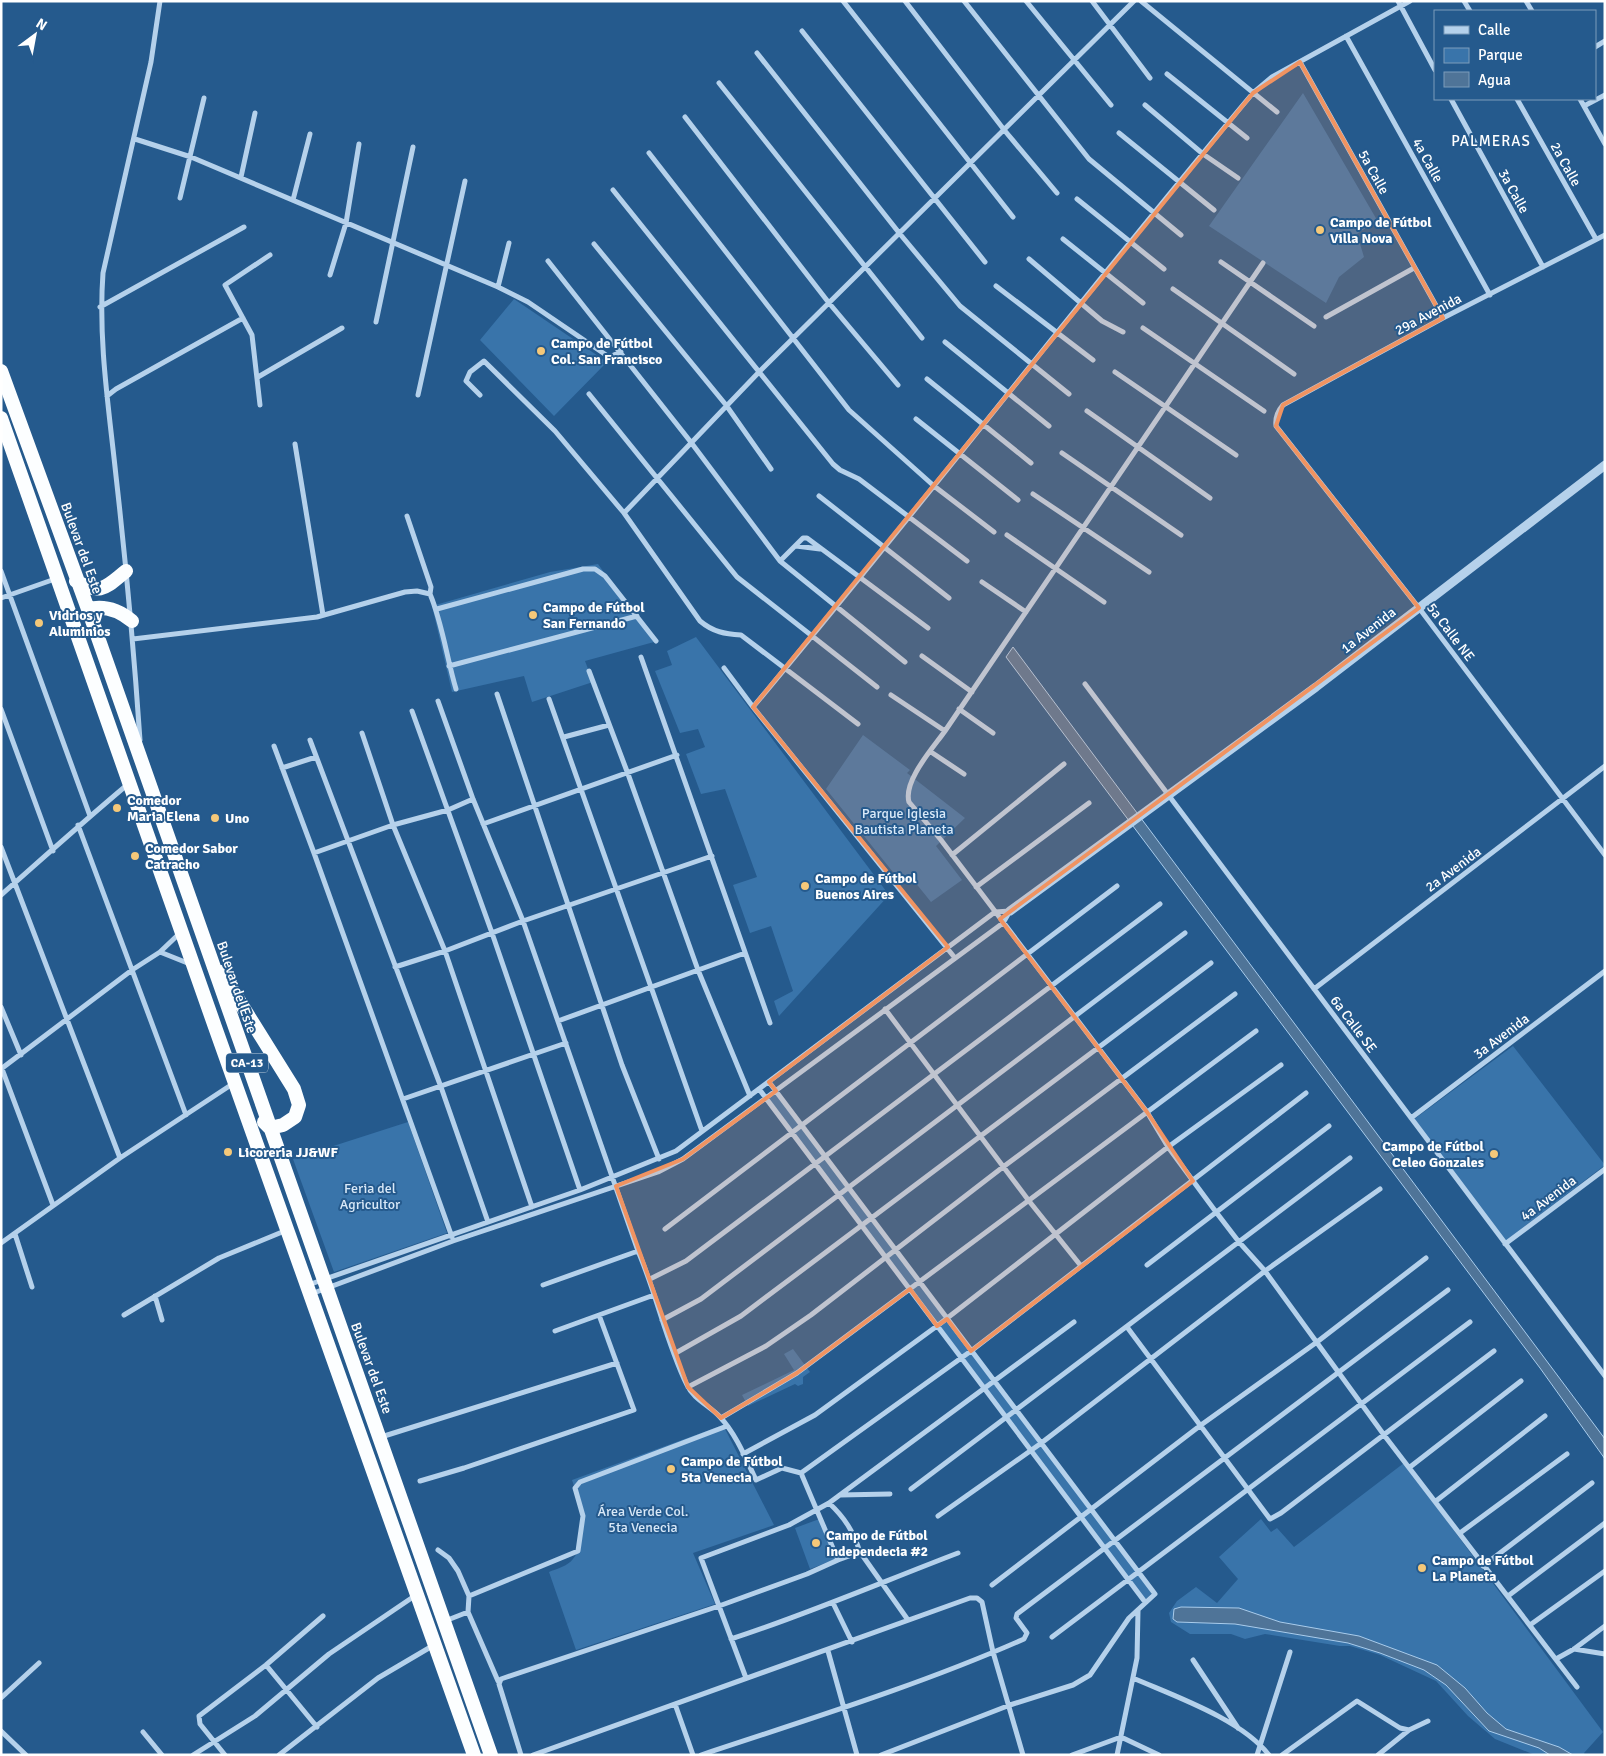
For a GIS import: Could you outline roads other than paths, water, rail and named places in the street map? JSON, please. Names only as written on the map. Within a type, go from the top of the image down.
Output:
[{"type":"highway","name":"Bulevar del Este","points":[[1,371],[76,581],[88,609],[491,1755]]},
{"type":"highway","name":"CA-13","points":[[1,418],[474,1755]]},
{"type":"highway","points":[[74,621],[88,609],[103,589],[126,572]]},
{"type":"highway","points":[[76,581],[89,589],[103,589]]},
{"type":"highway","points":[[88,609],[101,606],[123,614],[132,621]]},
{"type":"highway","points":[[207,950],[294,1089],[298,1105],[295,1118],[283,1125],[270,1128],[254,1109],[230,1044],[215,1027]]},
{"type":"street","points":[[142,764],[132,621],[107,396],[100,307],[103,273],[135,138],[158,23],[160,1]]},
{"type":"street","points":[[843,1],[1013,217]]},
{"type":"street","points":[[905,1],[1005,131],[1057,193]]},
{"type":"street","points":[[964,1],[1089,159],[1181,235]]},
{"type":"street","points":[[1026,1],[1111,106]]},
{"type":"street","points":[[1092,1],[1150,78]]},
{"type":"street","points":[[624,513],[690,441],[1005,131],[1134,1]]},
{"type":"street","points":[[1141,1],[1277,112]]},
{"type":"street","points":[[753,707],[787,669],[982,424],[1082,304],[1253,92],[1272,77],[1399,4],[1410,1]]},
{"type":"street","points":[[1399,4],[1434,68]]},
{"type":"street","points":[[802,31],[985,262]]},
{"type":"street","name":"4a Calle","points":[[1346,36],[1490,295]]},
{"type":"street","points":[[758,53],[900,234],[960,306],[1069,394]]},
{"type":"street","name":"5a Calle","points":[[1300,62],[1443,318]]},
{"type":"street","points":[[1167,74],[1247,138]]},
{"type":"street","points":[[719,83],[865,269],[922,338]]},
{"type":"street","points":[[180,198],[204,98]]},
{"type":"street","name":"3a Calle","points":[[1451,100],[1543,267]]},
{"type":"street","name":"2a Calle","points":[[1519,100],[1596,239]]},
{"type":"street","points":[[1581,100],[1605,144]]},
{"type":"street","points":[[1584,106],[1595,100]]},
{"type":"street","points":[[1145,105],[1204,154],[1238,178]]},
{"type":"street","points":[[240,177],[255,112]]},
{"type":"street","points":[[685,117],[829,303],[898,385]]},
{"type":"street","points":[[1119,133],[1214,210]]},
{"type":"street","points":[[293,200],[310,134]]},
{"type":"street","points":[[135,138],[191,157],[240,177],[498,287],[528,302],[609,357],[621,352]]},
{"type":"street","points":[[330,275],[346,223],[359,144]]},
{"type":"street","points":[[376,322],[413,148]]},
{"type":"street","points":[[649,153],[849,410],[934,486],[994,532]]},
{"type":"street","points":[[418,395],[465,182]]},
{"type":"street","points":[[613,190],[833,464],[840,470],[859,479],[967,561]]},
{"type":"street","points":[[1077,199],[1164,270]]},
{"type":"street","points":[[100,307],[244,228]]},
{"type":"street","name":"29a Avenida","points":[[1276,426],[1277,413],[1283,405],[1443,318],[1605,235]]},
{"type":"street","points":[[1063,238],[1105,274],[1144,303]]},
{"type":"street","points":[[498,287],[509,243]]},
{"type":"street","points":[[594,244],[726,405],[771,469]]},
{"type":"street","points":[[260,405],[252,335],[224,285],[270,255]]},
{"type":"street","points":[[1029,259],[1102,321],[1123,332]]},
{"type":"street","points":[[548,261],[690,441],[780,561],[905,662]]},
{"type":"street","points":[[1221,262],[1314,326]]},
{"type":"street","points":[[1264,263],[910,783],[909,802],[1122,1078],[1147,1112],[1168,1147],[1216,1212],[1265,1271],[1384,1434],[1577,1687]]},
{"type":"street","points":[[1326,317],[1414,268]]},
{"type":"street","points":[[996,286],[1093,360]]},
{"type":"street","points":[[1173,289],[1294,374]]},
{"type":"street","points":[[107,396],[116,389],[243,318]]},
{"type":"street","points":[[258,377],[342,328]]},
{"type":"street","points":[[1143,328],[1264,411]]},
{"type":"street","points":[[945,342],[1049,426]]},
{"type":"street","points":[[480,395],[466,381],[470,372],[484,361],[555,431],[624,513],[700,621],[710,629],[725,634],[742,635],[858,724]]},
{"type":"street","points":[[1115,372],[1236,455]]},
{"type":"street","points":[[927,378],[1031,463]]},
{"type":"street","points":[[589,394],[737,577],[812,638],[877,687]]},
{"type":"street","points":[[1087,411],[1210,498]]},
{"type":"street","points":[[916,419],[1018,500]]},
{"type":"street","name":"5a Calle NE","points":[[1276,426],[1419,608],[1605,854]]},
{"type":"street","points":[[294,444],[323,615]]},
{"type":"street","points":[[1062,453],[1181,535]]},
{"type":"street","name":"1a Avenida","points":[[1010,911],[1286,710],[1605,465]]},
{"type":"street","points":[[1033,494],[1149,572]]},
{"type":"street","points":[[819,496],[950,598]]},
{"type":"street","points":[[407,516],[431,586],[430,594],[437,609],[456,689]]},
{"type":"street","points":[[1007,535],[1104,602]]},
{"type":"street","points":[[780,561],[803,538],[807,538],[928,628]]},
{"type":"street","points":[[796,546],[821,549]]},
{"type":"street","points":[[437,609],[583,569],[594,569],[605,576],[656,641]]},
{"type":"street","points":[[1,571],[90,816]]},
{"type":"street","points":[[1,598],[58,578]]},
{"type":"street","points":[[982,582],[1026,612]]},
{"type":"street","points":[[133,639],[323,615],[405,592],[417,591],[430,594]]},
{"type":"street","points":[[449,666],[637,616]]},
{"type":"street","points":[[922,656],[972,692]]},
{"type":"street","points":[[641,657],[770,1023]]},
{"type":"street","points":[[724,668],[753,707],[955,958]]},
{"type":"street","points":[[589,671],[698,970],[750,1096]]},
{"type":"street","name":"6a Calle SE","points":[[1085,684],[1605,1376]]},
{"type":"street","points":[[497,694],[604,1006],[622,1065],[659,1158]]},
{"type":"street","points":[[891,695],[945,731]]},
{"type":"street","points":[[549,699],[702,1131]]},
{"type":"street","points":[[438,701],[473,799],[522,921],[614,1177],[638,1251],[650,1279],[674,1354],[688,1387],[696,1398],[721,1418],[744,1454],[756,1480],[782,1468],[801,1473]]},
{"type":"street","points":[[1,709],[53,851]]},
{"type":"street","points":[[960,710],[993,733]]},
{"type":"street","points":[[412,711],[492,933],[580,1190]]},
{"type":"street","points":[[564,737],[609,725]]},
{"type":"street","points":[[362,733],[393,825],[445,951],[532,1207]]},
{"type":"street","points":[[310,740],[441,1087],[488,1222]]},
{"type":"street","points":[[274,746],[453,1241]]},
{"type":"street","points":[[931,752],[964,774]]},
{"type":"street","points":[[484,824],[677,755]]},
{"type":"street","points":[[282,768],[316,757]]},
{"type":"street","points":[[952,856],[1064,764]]},
{"type":"street","name":"2a Avenida","points":[[1314,989],[1605,766]]},
{"type":"street","points":[[1,895],[53,851],[78,825],[130,783]]},
{"type":"street","points":[[314,853],[393,825],[448,810],[473,799]]},
{"type":"street","points":[[976,887],[1089,803]]},
{"type":"street","points":[[78,825],[186,1115]]},
{"type":"street","points":[[1,847],[120,1158]]},
{"type":"street","points":[[395,967],[445,951],[522,921],[616,888],[712,856]]},
{"type":"street","points":[[665,1228],[1117,886]]},
{"type":"street","points":[[650,1279],[686,1261],[816,1165],[1160,904]]},
{"type":"street","points":[[309,1290],[451,1234],[580,1190],[676,1150],[995,912],[1010,911]]},
{"type":"street","points":[[309,1290],[658,1172],[683,1160],[1003,922],[1010,911]]},
{"type":"street","points":[[53,1205],[2,1069],[132,970],[160,952],[181,931]]},
{"type":"street","points":[[662,1320],[701,1299],[1185,933]]},
{"type":"street","points":[[160,952],[193,965]]},
{"type":"street","points":[[558,1021],[604,1006],[746,953]]},
{"type":"street","points":[[674,1354],[740,1316],[1211,963]]},
{"type":"street","name":"3a Avenida","points":[[1411,1118],[1605,971]]},
{"type":"street","points":[[688,1387],[766,1346],[811,1315],[1003,1167],[1235,994]]},
{"type":"street","points":[[1,1007],[21,1055]]},
{"type":"street","points":[[885,1008],[959,1104],[1003,1167],[1081,1266]]},
{"type":"street","points":[[721,1418],[797,1373],[1256,1031]]},
{"type":"street","points":[[403,1099],[566,1043]]},
{"type":"street","points":[[744,1454],[815,1415],[938,1326],[1168,1147],[1282,1065]]},
{"type":"street","points":[[769,1082],[1040,1444],[1155,1594],[1129,1618],[1113,1638],[1102,1659],[1090,1675],[1073,1685],[1010,1705],[881,1755]]},
{"type":"street","points":[[1,1243],[120,1158],[235,1083]]},
{"type":"street","points":[[759,1089],[1145,1602]]},
{"type":"street","points":[[801,1473],[962,1358],[1306,1093]]},
{"type":"street","points":[[1147,1265],[1329,1126]]},
{"type":"street","points":[[911,1489],[1007,1419],[1350,1158]]},
{"type":"street","name":"4a Avenida","points":[[1505,1244],[1605,1170]]},
{"type":"street","points":[[938,1516],[1029,1449],[1040,1444],[1265,1271],[1380,1189]]},
{"type":"street","points":[[124,1315],[219,1258],[288,1230]]},
{"type":"street","points":[[16,1234],[32,1287]]},
{"type":"street","points":[[543,1285],[638,1251]]},
{"type":"street","points":[[992,1585],[1082,1518],[1201,1425],[1317,1342],[1426,1258]]},
{"type":"street","points":[[701,1755],[843,1707],[993,1652],[1026,1636],[1026,1632],[1016,1618],[1017,1614],[1448,1290]]},
{"type":"street","points":[[555,1331],[654,1295]]},
{"type":"street","points":[[154,1296],[162,1320]]},
{"type":"street","points":[[420,1481],[464,1468],[634,1410],[599,1315]]},
{"type":"street","points":[[746,1678],[701,1558],[789,1525],[818,1510],[1074,1322]]},
{"type":"street","points":[[1052,1637],[1139,1574],[1362,1402],[1470,1322]]},
{"type":"street","points":[[1127,1327],[1248,1489],[1267,1518],[1272,1518],[1494,1351]]},
{"type":"street","points":[[380,1437],[617,1363]]},
{"type":"street","points":[[1410,1467],[1520,1381]]},
{"type":"street","points":[[1436,1501],[1544,1416]]},
{"type":"street","points":[[469,1596],[578,1550],[583,1516],[576,1488],[580,1482],[726,1426]]},
{"type":"street","points":[[1460,1533],[1567,1454]]},
{"type":"street","points":[[801,1473],[838,1560]]},
{"type":"street","points":[[1483,1566],[1592,1483]]},
{"type":"street","points":[[840,1495],[890,1494]]},
{"type":"street","points":[[829,1503],[845,1518],[854,1532],[860,1552],[908,1620]]},
{"type":"street","points":[[1508,1596],[1605,1523]]},
{"type":"street","points":[[438,1550],[449,1558],[458,1571],[469,1596],[468,1612],[498,1681],[521,1755]]},
{"type":"street","points":[[498,1681],[719,1606],[807,1574],[860,1552]]},
{"type":"street","points":[[731,1638],[797,1617],[880,1582],[958,1553]]},
{"type":"street","points":[[1530,1625],[1605,1571]]},
{"type":"street","points":[[193,1755],[255,1716],[328,1654],[416,1595]]},
{"type":"street","points":[[533,1755],[746,1678],[828,1651],[970,1598],[977,1598],[982,1602],[993,1652],[1010,1705],[1023,1755]]},
{"type":"street","points":[[833,1603],[852,1642]]},
{"type":"street","points":[[1117,1755],[1139,1639],[1138,1611]]},
{"type":"street","points":[[445,1622],[468,1612]]},
{"type":"street","points":[[224,1755],[200,1724],[199,1716],[266,1665],[323,1616]]},
{"type":"street","points":[[1556,1660],[1605,1626]]},
{"type":"street","points":[[279,1755],[378,1678],[434,1644]]},
{"type":"street","points":[[1574,1649],[1605,1654]]},
{"type":"street","points":[[828,1651],[857,1755]]},
{"type":"street","points":[[1257,1755],[1290,1652]]},
{"type":"street","points":[[1193,1660],[1238,1728]]},
{"type":"street","points":[[1,1698],[39,1663]]},
{"type":"street","points":[[266,1665],[317,1727]]},
{"type":"street","points":[[1133,1678],[1190,1702],[1238,1728],[1261,1745],[1269,1755]]},
{"type":"street","points":[[1282,1755],[1357,1701],[1400,1728],[1409,1730]]},
{"type":"street","points":[[675,1704],[693,1755]]},
{"type":"street","points":[[1378,1755],[1409,1730],[1428,1721]]},
{"type":"street","points":[[1,1731],[26,1755]]},
{"type":"street","points":[[143,1732],[162,1755]]},
{"type":"street","points":[[1072,1755],[1121,1736],[1159,1755]]},
{"type":"water","points":[[1013,647],[1605,1439],[1605,1459],[1540,1368],[1006,657]]},
{"type":"water","points":[[1181,1607],[1239,1608],[1280,1622],[1359,1636],[1437,1665],[1465,1688],[1487,1713],[1506,1729],[1559,1747],[1573,1755],[1550,1755],[1539,1748],[1489,1731],[1446,1685],[1424,1670],[1380,1653],[1348,1643],[1235,1624],[1177,1622],[1173,1619],[1174,1609]]},
{"type":"place","name":"Campo de Fútbol Villa Nova","points":[[1320,230]]},
{"type":"place","name":"Campo de Fútbol Col. San Francisco","points":[[541,351]]},
{"type":"place","name":"Campo de Fútbol San Fernando","points":[[533,615]]},
{"type":"place","name":"Vidrios y Aluminios","points":[[39,623]]},
{"type":"place","name":"Comedor Maria Elena","points":[[117,808]]},
{"type":"place","name":"Uno","points":[[215,818]]},
{"type":"place","name":"Comedor Sabor Catracho","points":[[135,856]]},
{"type":"place","name":"Campo de Fútbol Buenos Aires","points":[[805,886]]},
{"type":"place","name":"Licoreria JJ&WF","points":[[228,1152]]},
{"type":"place","name":"Campo de Fútbol Celeo Gonzales","points":[[1494,1154]]},
{"type":"place","name":"Campo de Fútbol 5ta Venecia","points":[[671,1469]]},
{"type":"place","name":"Campo de Fútbol Independecia #2","points":[[816,1543]]},
{"type":"place","name":"Campo de Fútbol La Planeta","points":[[1422,1568]]},
{"type":"district","name":"PALMERAS","points":[[1491,141]]},
{"type":"park label","name":"Parque Iglesia Bautista Planeta","points":[[904,822]]},
{"type":"park label","name":"Feria del Agricultor","points":[[370,1196]]},
{"type":"park label","name":"Área Verde Col. 5ta Venecia","points":[[643,1519]]}]
